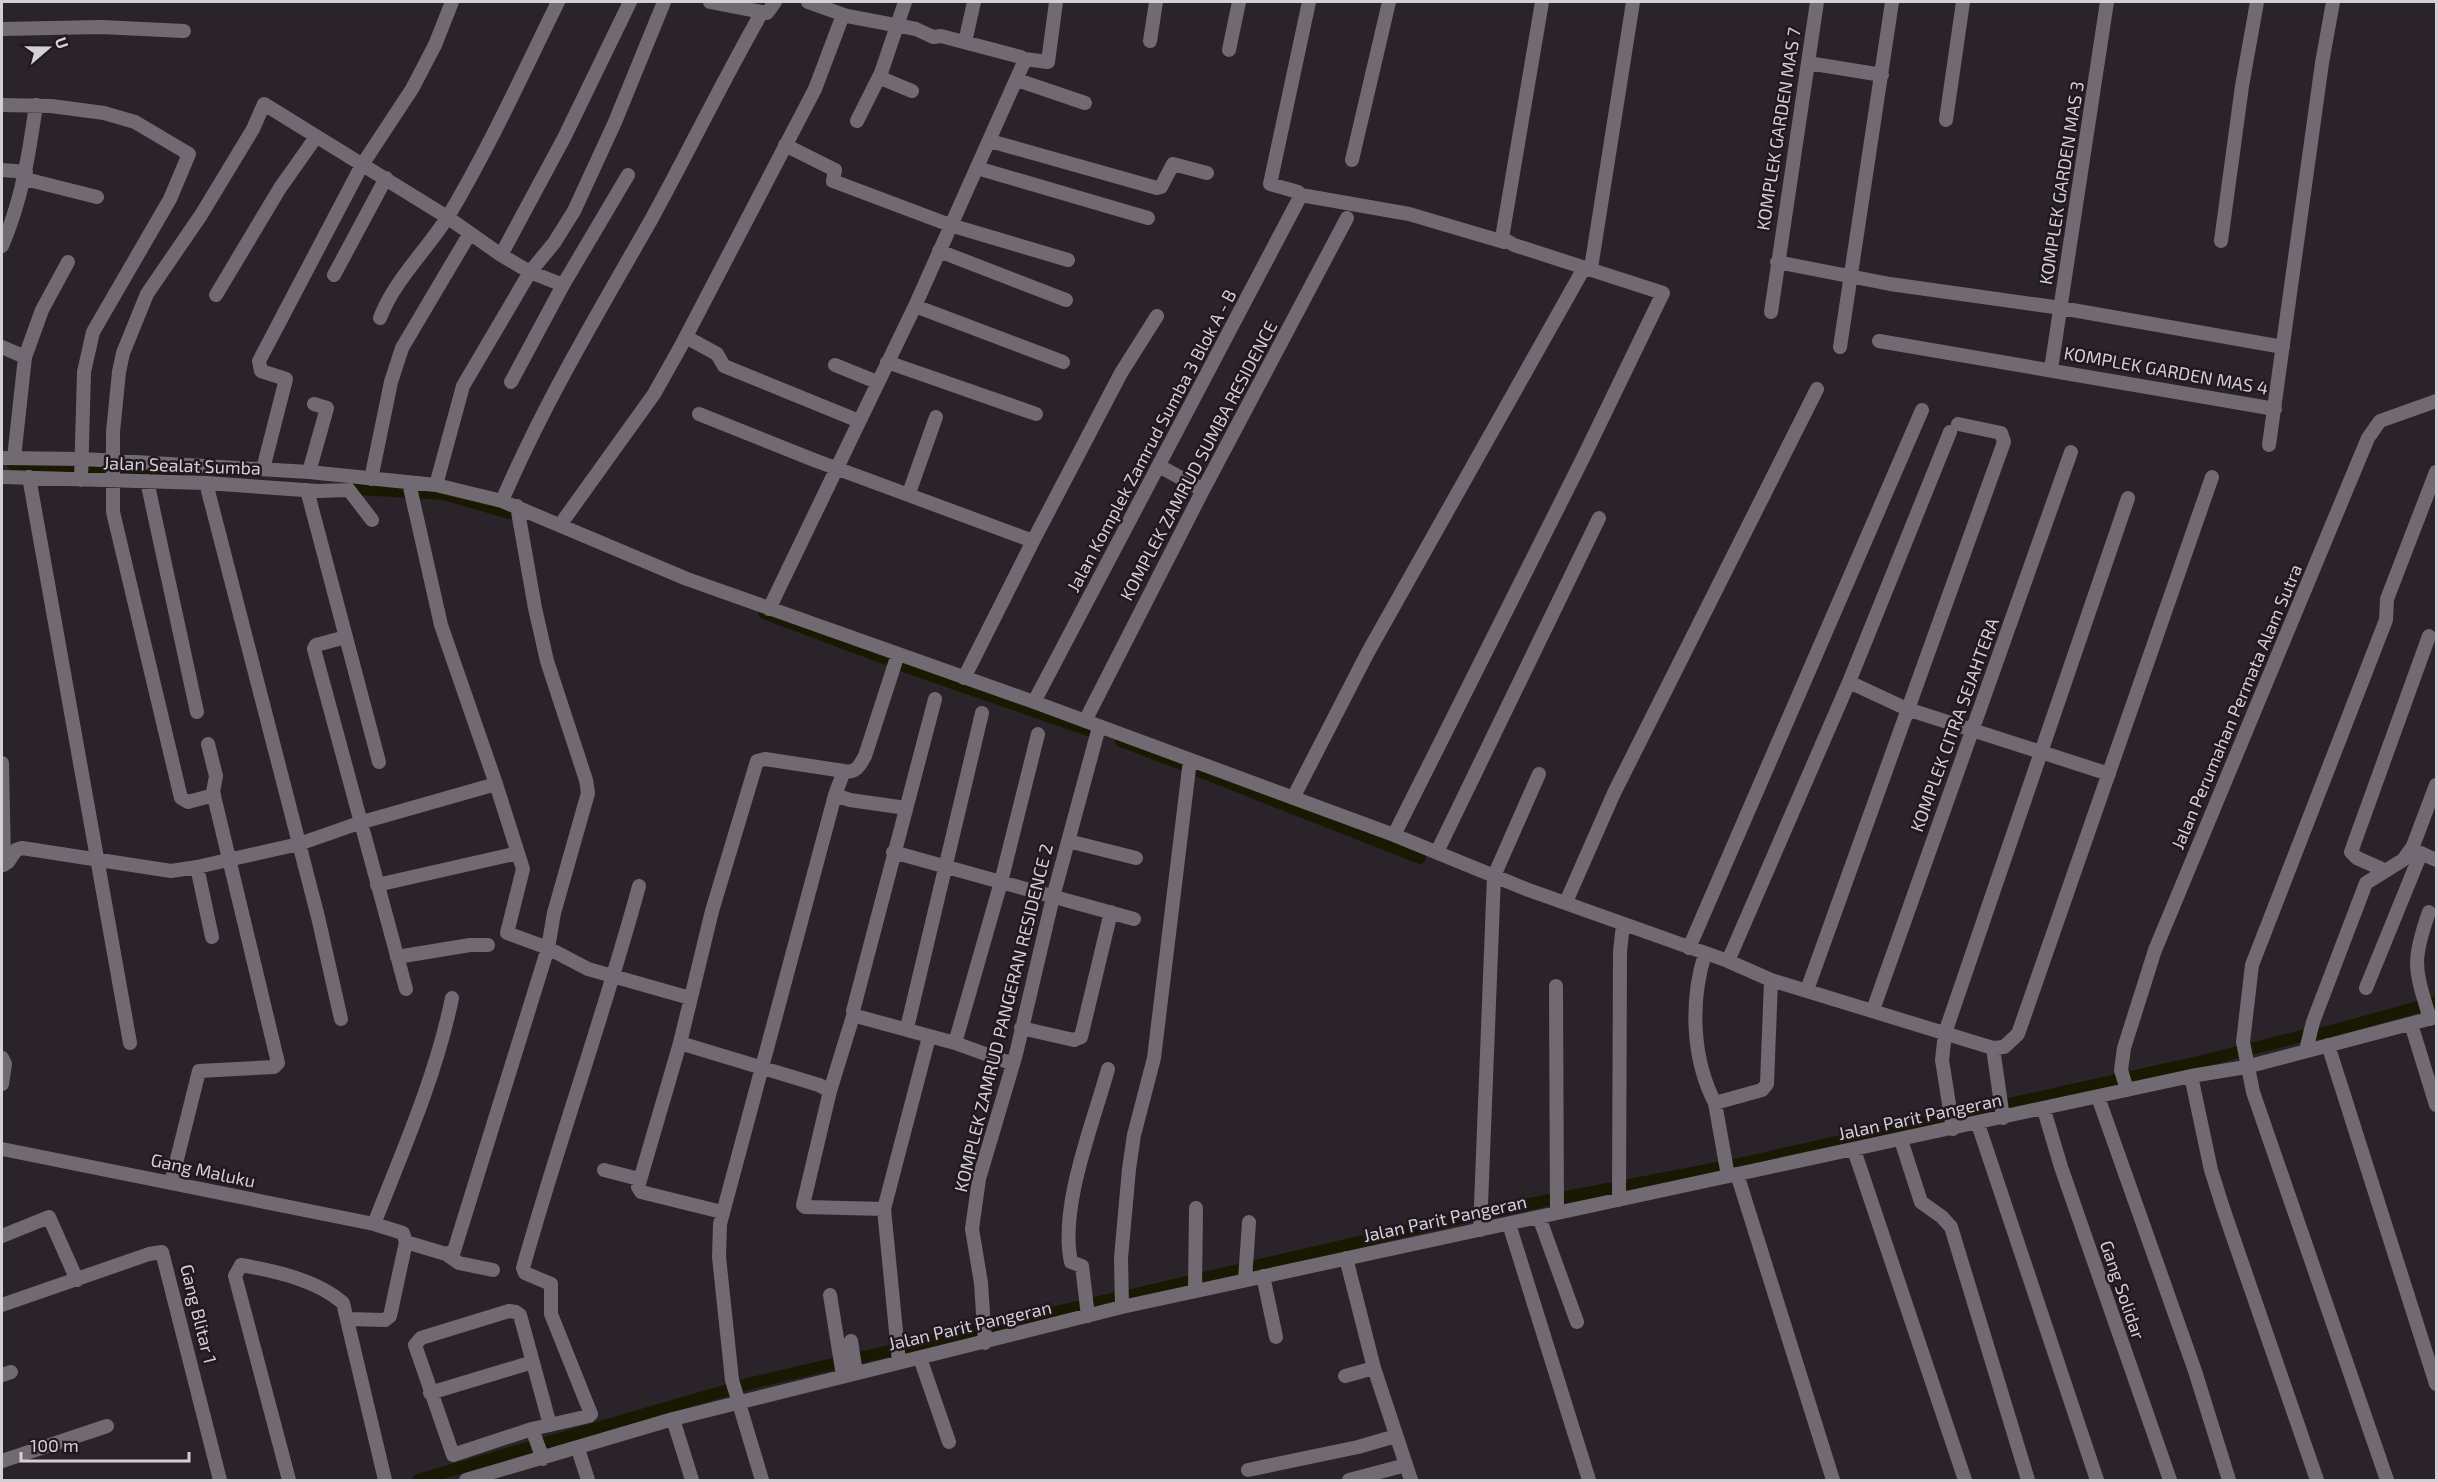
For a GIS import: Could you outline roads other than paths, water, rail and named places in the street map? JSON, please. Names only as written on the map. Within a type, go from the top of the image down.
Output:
[{"type":"street","points":[[263,469],[286,379],[261,371],[258,361],[362,165],[412,89],[435,45],[452,2]]},
{"type":"street","points":[[380,318],[393,292],[447,217],[504,115],[558,2]]},
{"type":"street","points":[[501,255],[564,138],[630,2]]},
{"type":"street","points":[[436,485],[463,386],[530,272],[554,243],[574,211],[615,122],[664,2]]},
{"type":"street","points":[[710,2],[762,12],[770,11],[775,2]]},
{"type":"street","points":[[808,2],[845,15],[925,31],[933,37],[941,36],[1024,59],[1048,62],[1056,2]]},
{"type":"street","points":[[560,525],[654,394],[686,337],[825,67],[852,2]]},
{"type":"street","points":[[857,121],[881,73],[899,26],[904,2]]},
{"type":"street","points":[[965,42],[974,2]]},
{"type":"street","points":[[1150,41],[1156,2]]},
{"type":"street","points":[[1229,50],[1239,2]]},
{"type":"street","points":[[1309,2],[1269,182],[1301,195],[1409,214],[1663,293],[1394,835]]},
{"type":"street","points":[[1352,160],[1389,2]]},
{"type":"street","points":[[1504,242],[1502,234],[1542,2]]},
{"type":"street","points":[[1293,798],[1372,644],[1587,268],[1633,2]]},
{"type":"street","name":"KOMPLEK GARDEN MAS 7","points":[[1771,312],[1817,2]]},
{"type":"street","points":[[1840,346],[1892,2]]},
{"type":"street","points":[[1946,120],[1963,2]]},
{"type":"street","name":"KOMPLEK GARDEN MAS 3","points":[[2051,369],[2108,2]]},
{"type":"street","points":[[2221,241],[2242,86],[2257,2]]},
{"type":"street","points":[[2269,445],[2322,63],[2333,2]]},
{"type":"street","points":[[502,501],[539,418],[704,122],[734,61],[762,12]]},
{"type":"street","points":[[2,28],[94,26],[184,31]]},
{"type":"street","points":[[769,609],[886,362],[915,306],[1017,80],[1024,59]]},
{"type":"street","points":[[1808,63],[1882,75]]},
{"type":"street","points":[[881,73],[883,79],[912,91]]},
{"type":"street","points":[[1017,80],[1085,103]]},
{"type":"street","points":[[214,795],[188,802],[181,798],[113,512],[113,420],[120,362],[143,302],[239,152],[264,104],[386,178],[501,255],[530,272],[563,285]]},
{"type":"street","points":[[2,105],[36,105],[90,111],[135,122],[189,154],[170,199],[93,332],[84,372],[81,470]]},
{"type":"street","points":[[2,246],[16,212],[25,176],[36,105]]},
{"type":"street","points":[[216,295],[280,188],[316,137]]},
{"type":"street","points":[[990,141],[1157,188],[1161,187],[1173,164],[1207,173]]},
{"type":"street","points":[[784,145],[835,170],[833,181],[950,225],[1068,260]]},
{"type":"street","points":[[977,168],[1148,218]]},
{"type":"street","points":[[2,170],[97,198]]},
{"type":"street","points":[[511,382],[563,285],[628,176]]},
{"type":"street","points":[[334,275],[386,178]]},
{"type":"street","name":"Jalan Komplek Zamrud Sumba 3 Blok A - B","points":[[1034,702],[1301,195]]},
{"type":"street","points":[[2,211],[16,212]]},
{"type":"street","name":"KOMPLEK ZAMRUD SUMBA RESIDENCE","points":[[1085,722],[1203,490],[1347,218]]},
{"type":"street","points":[[372,520],[358,482],[402,348],[470,233]]},
{"type":"street","points":[[939,251],[1066,300]]},
{"type":"street","points":[[68,262],[42,310],[25,357],[8,458],[81,470],[217,468],[309,472],[411,490],[436,485],[502,501],[687,579],[1034,702],[1394,835],[1494,876],[1728,961],[1771,980],[1993,1048],[2004,1047],[2018,1034],[2212,477]]},
{"type":"street","points":[[1777,262],[2283,347]]},
{"type":"street","points":[[915,306],[1063,362]]},
{"type":"street","points":[[964,678],[1121,373],[1157,316]]},
{"type":"street","points":[[686,337],[717,354],[724,366],[859,421]]},
{"type":"street","name":"KOMPLEK GARDEN MAS 4","points":[[1879,341],[2275,409]]},
{"type":"street","points":[[2,346],[25,357]]},
{"type":"street","points":[[886,362],[1036,414]]},
{"type":"street","points":[[835,365],[877,382]]},
{"type":"street","points":[[1566,902],[1619,783],[1817,389]]},
{"type":"street","name":"Jalan Perumahan Permata Alam Sutra","points":[[2126,1087],[2121,1070],[2124,1048],[2155,950],[2368,438],[2380,421],[2436,402]]},
{"type":"street","points":[[309,472],[327,408],[314,404]]},
{"type":"street","points":[[1689,948],[1922,410]]},
{"type":"street","points":[[699,414],[1033,541]]},
{"type":"street","points":[[909,493],[936,417]]},
{"type":"street","points":[[1728,961],[1849,682],[1954,428],[2001,432],[2004,442],[1807,990]]},
{"type":"street","name":"KOMPLEK CITRA SEJAHTERA","points":[[1873,1010],[2071,452]]},
{"type":"street","points":[[1160,466],[1203,490]]},
{"type":"street","points":[[217,468],[211,483],[340,1019]]},
{"type":"street","name":"Jalan Sealat Sumba","points":[[2,477],[29,477],[81,470],[113,470],[147,481],[307,490],[358,482]]},
{"type":"street","points":[[2387,1480],[2290,1204],[2246,1064],[2243,1042],[2252,965],[2386,620],[2387,599],[2436,472]]},
{"type":"street","points":[[29,477],[99,858],[130,1043]]},
{"type":"street","points":[[147,481],[197,712]]},
{"type":"street","points":[[307,490],[379,762]]},
{"type":"street","points":[[411,490],[441,626],[519,853],[522,876],[507,933],[548,948],[581,966],[690,998]]},
{"type":"street","points":[[1953,1129],[1942,1060],[1945,1033],[2128,498]]},
{"type":"street","points":[[446,1254],[454,1251],[468,1214],[548,948],[554,913],[588,793],[547,661],[535,608],[518,506]]},
{"type":"street","points":[[1437,852],[1599,518]]},
{"type":"street","points":[[2384,870],[2357,858],[2351,852],[2429,636]]},
{"type":"street","points":[[346,637],[316,645],[314,649],[359,823],[406,989]]},
{"type":"street","points":[[722,1212],[641,1192],[638,1186],[680,1043],[712,911],[757,761],[765,759],[852,772],[859,767],[865,756],[898,654]]},
{"type":"street","points":[[1849,682],[1907,709],[2109,774]]},
{"type":"street","points":[[884,1209],[820,1208],[803,1205],[830,1091],[854,1013],[893,852],[935,699]]},
{"type":"street","points":[[907,1028],[982,713]]},
{"type":"street","name":"KOMPLEK ZAMRUD PANGERAN RESIDENCE 2","points":[[985,1333],[972,1229],[979,1179],[1013,1064],[1053,897],[1099,727]]},
{"type":"street","points":[[955,1043],[1001,882],[1038,734]]},
{"type":"street","points":[[171,1183],[199,1071],[274,1067],[278,1063],[214,795],[216,776],[208,744]]},
{"type":"street","points":[[1122,1307],[1121,1258],[1129,1169],[1134,1136],[1154,1058],[1186,771],[1190,760]]},
{"type":"street","points":[[2,763],[3,865]]},
{"type":"street","points":[[762,1480],[732,1380],[719,1257],[722,1212],[835,795],[844,771]]},
{"type":"street","points":[[1480,1230],[1494,876],[1539,774]]},
{"type":"street","points":[[3,865],[16,850],[22,848],[99,858],[171,871],[197,867],[299,844],[359,823],[496,784]]},
{"type":"street","points":[[2307,1047],[2313,1022],[2366,883],[2403,860],[2413,846],[2436,785]]},
{"type":"street","points":[[835,795],[850,800],[906,808]]},
{"type":"street","points":[[1068,841],[1136,858]]},
{"type":"street","points":[[893,852],[1134,919]]},
{"type":"street","points":[[377,885],[519,853]]},
{"type":"street","points":[[2366,988],[2421,853],[2436,860]]},
{"type":"street","points":[[197,867],[212,936]]},
{"type":"street","points":[[550,1425],[520,1315],[516,1312],[509,1311],[417,1341],[416,1345],[451,1453],[456,1456],[550,1425],[589,1416],[592,1411],[551,1314],[550,1284],[525,1273],[523,1269],[548,1181],[614,977],[639,886]]},
{"type":"street","points":[[1021,1028],[1074,1040],[1081,1036],[1111,912]]},
{"type":"street","points":[[2429,912],[2419,941],[2415,966],[2422,995],[2431,1016]]},
{"type":"street","points":[[1618,1192],[1620,952],[1623,924]]},
{"type":"street","points":[[397,957],[470,945],[488,945]]},
{"type":"street","points":[[1705,954],[1696,981],[1697,1035],[1705,1083],[1715,1103],[1729,1170],[1833,1480]]},
{"type":"street","points":[[1715,1103],[1762,1090],[1767,1084],[1771,980]]},
{"type":"street","points":[[1556,986],[1557,1213]]},
{"type":"street","points":[[374,1224],[423,1095],[446,1026],[452,998]]},
{"type":"street","points":[[854,1013],[955,1043],[1013,1064]]},
{"type":"street","name":"Jalan Parit Pangeran","points":[[466,1480],[490,1477],[542,1456],[578,1449],[849,1363],[920,1358],[985,1333],[1088,1316],[1195,1291],[1246,1271],[1263,1276],[1557,1213],[1618,1192],[1729,1170],[1854,1150],[1978,1124],[2003,1115],[2044,1110],[2098,1097],[2126,1087],[2191,1076],[2307,1047],[2328,1045],[2411,1024],[2431,1016]]},
{"type":"street","points":[[2411,1024],[2436,1105]]},
{"type":"street","points":[[899,1359],[884,1209],[929,1036]]},
{"type":"street","points":[[680,1043],[819,1085],[830,1091]]},
{"type":"street","points":[[2328,1045],[2436,1384]]},
{"type":"street","points":[[1993,1048],[2003,1115]]},
{"type":"street","points":[[2,1058],[5,1064],[2,1084]]},
{"type":"street","points":[[1088,1316],[1082,1266],[1071,1262],[1068,1246],[1072,1199],[1108,1070]]},
{"type":"street","points":[[2191,1076],[2211,1170],[2317,1480]]},
{"type":"street","points":[[2098,1097],[2194,1371],[2229,1480]]},
{"type":"street","name":"Gang Solidar","points":[[2044,1110],[2061,1167],[2170,1480]]},
{"type":"street","points":[[1978,1124],[2097,1480]]},
{"type":"street","points":[[1901,1140],[1921,1202],[1942,1216],[1952,1227],[2028,1480]]},
{"type":"street","name":"Gang Maluku","points":[[2,1149],[374,1224],[403,1233],[406,1242]]},
{"type":"street","points":[[1854,1150],[1965,1480]]},
{"type":"street","points":[[604,1170],[639,1179]]},
{"type":"street","points":[[1195,1291],[1196,1208]]},
{"type":"street","points":[[2,1236],[49,1217],[77,1280]]},
{"type":"street","points":[[1539,1217],[1577,1322]]},
{"type":"street","points":[[1246,1271],[1249,1222]]},
{"type":"street","points":[[1509,1224],[1589,1480]]},
{"type":"street","points":[[349,1320],[385,1320],[390,1316],[406,1242],[446,1254],[459,1263],[493,1270]]},
{"type":"street","name":"Gang Blitar 1","points":[[2,1305],[149,1254],[162,1252],[220,1480]]},
{"type":"street","points":[[1346,1257],[1374,1368],[1411,1480]]},
{"type":"street","points":[[289,1480],[235,1276],[241,1265],[262,1268],[319,1288],[343,1303],[349,1320],[385,1480]]},
{"type":"street","points":[[1263,1276],[1276,1337]]},
{"type":"street","points":[[830,1295],[849,1363]]},
{"type":"street","points":[[920,1358],[949,1442]]},
{"type":"street","points":[[430,1394],[533,1362]]},
{"type":"street","points":[[1345,1376],[1374,1368]]},
{"type":"street","points":[[674,1419],[692,1480]]},
{"type":"street","points":[[2,1461],[107,1426]]},
{"type":"street","points":[[533,1432],[542,1456]]},
{"type":"street","points":[[1248,1470],[1358,1447],[1396,1436]]},
{"type":"street","points":[[578,1449],[588,1480]]},
{"type":"street","points":[[1348,1480],[1406,1466]]},
{"type":"waterway","points":[[13,464],[178,476]]},
{"type":"waterway","points":[[342,488],[444,494],[509,513]]},
{"type":"waterway","points":[[764,613],[886,659]]},
{"type":"waterway","points":[[904,666],[1088,730]]},
{"type":"waterway","points":[[1121,741],[1181,764]]},
{"type":"waterway","points":[[1194,769],[1420,858]]},
{"type":"waterway","points":[[1561,1198],[1734,1165],[2207,1060],[2302,1036],[2328,1032],[2436,1002]]},
{"type":"waterway","points":[[1487,1213],[1549,1200]]},
{"type":"waterway","points":[[1127,1296],[1470,1216]]},
{"type":"waterway","points":[[418,1480],[752,1383],[1116,1298]]}]
